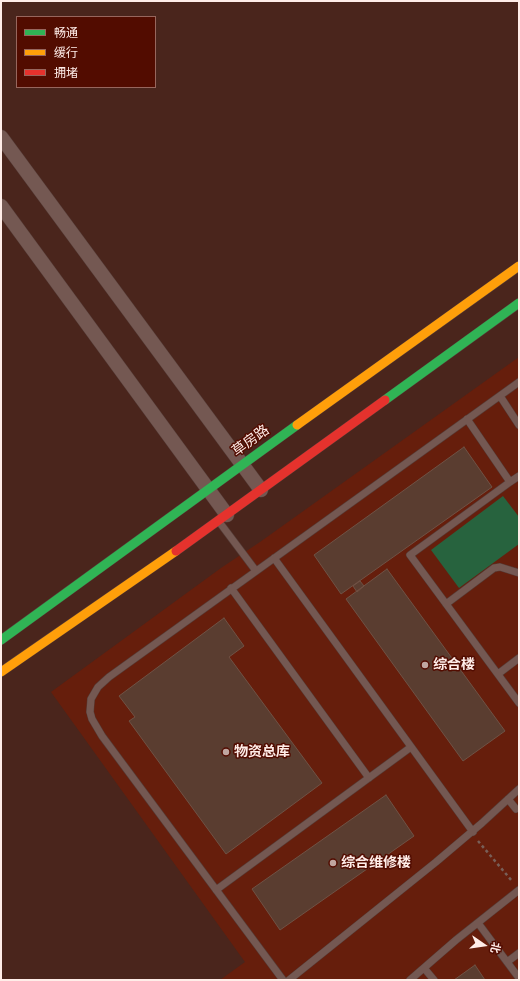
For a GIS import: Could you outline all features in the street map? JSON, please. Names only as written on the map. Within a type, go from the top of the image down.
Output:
[{"type":"main road","name":"草房路","points":[[1,640],[208,489],[519,266]]},
{"type":"main road","points":[[1,672],[223,518],[519,303]]},
{"type":"street","points":[[1,137],[261,490]]},
{"type":"street","points":[[1,206],[208,489],[223,518]]},
{"type":"lane","points":[[283,980],[102,736],[92,719],[90,705],[94,693],[108,677],[519,382]]},
{"type":"lane","points":[[500,396],[519,425]]},
{"type":"lane","points":[[467,419],[510,482]]},
{"type":"lane","points":[[519,476],[410,555],[519,703]]},
{"type":"lane","points":[[223,518],[256,571]]},
{"type":"lane","points":[[274,558],[473,832]]},
{"type":"lane","points":[[446,604],[493,568],[500,567],[519,573]]},
{"type":"lane","points":[[231,588],[369,778]]},
{"type":"lane","points":[[498,674],[519,658]]},
{"type":"lane","points":[[216,890],[411,747]]},
{"type":"lane","points":[[289,980],[473,832],[519,789]]},
{"type":"lane","points":[[508,799],[516,809]]},
{"type":"lane","points":[[410,980],[519,890]]},
{"type":"lane","points":[[478,923],[519,979]]},
{"type":"lane","points":[[507,962],[519,953]]},
{"type":"lane","points":[[424,968],[434,980]]},
{"type":"path","points":[[477,840],[514,883]]},
{"type":"shaded area","points":[[519,357],[519,980],[220,980],[245,962],[51,692],[221,568],[260,542]]},
{"type":"green space","points":[[503,496],[519,517],[519,544],[459,588],[431,550]]},
{"type":"building","points":[[464,447],[492,487],[341,594],[314,555]]},
{"type":"building","name":"综合楼","points":[[387,569],[505,731],[463,761],[346,599]]},
{"type":"building","points":[[360,581],[364,586],[357,592],[353,586]]},
{"type":"building","name":"物资总库","points":[[224,618],[244,646],[229,657],[322,783],[226,854],[129,721],[135,717],[119,696]]},
{"type":"building","name":"综合维修楼","points":[[386,795],[414,836],[280,930],[252,889]]},
{"type":"building","points":[[475,965],[485,980],[454,980]]},
{"type":"traffic: fast","points":[[385,400],[519,303]]},
{"type":"traffic: fast","points":[[1,640],[297,425]]},
{"type":"traffic: slow","points":[[297,425],[519,266]]},
{"type":"traffic: slow","points":[[1,672],[176,551]]},
{"type":"traffic: jam","points":[[176,551],[385,400]]},
{"type":"place","name":"综合楼","points":[[425,665]]},
{"type":"place","name":"物资总库","points":[[226,752]]},
{"type":"place","name":"综合维修楼","points":[[333,863]]}]
